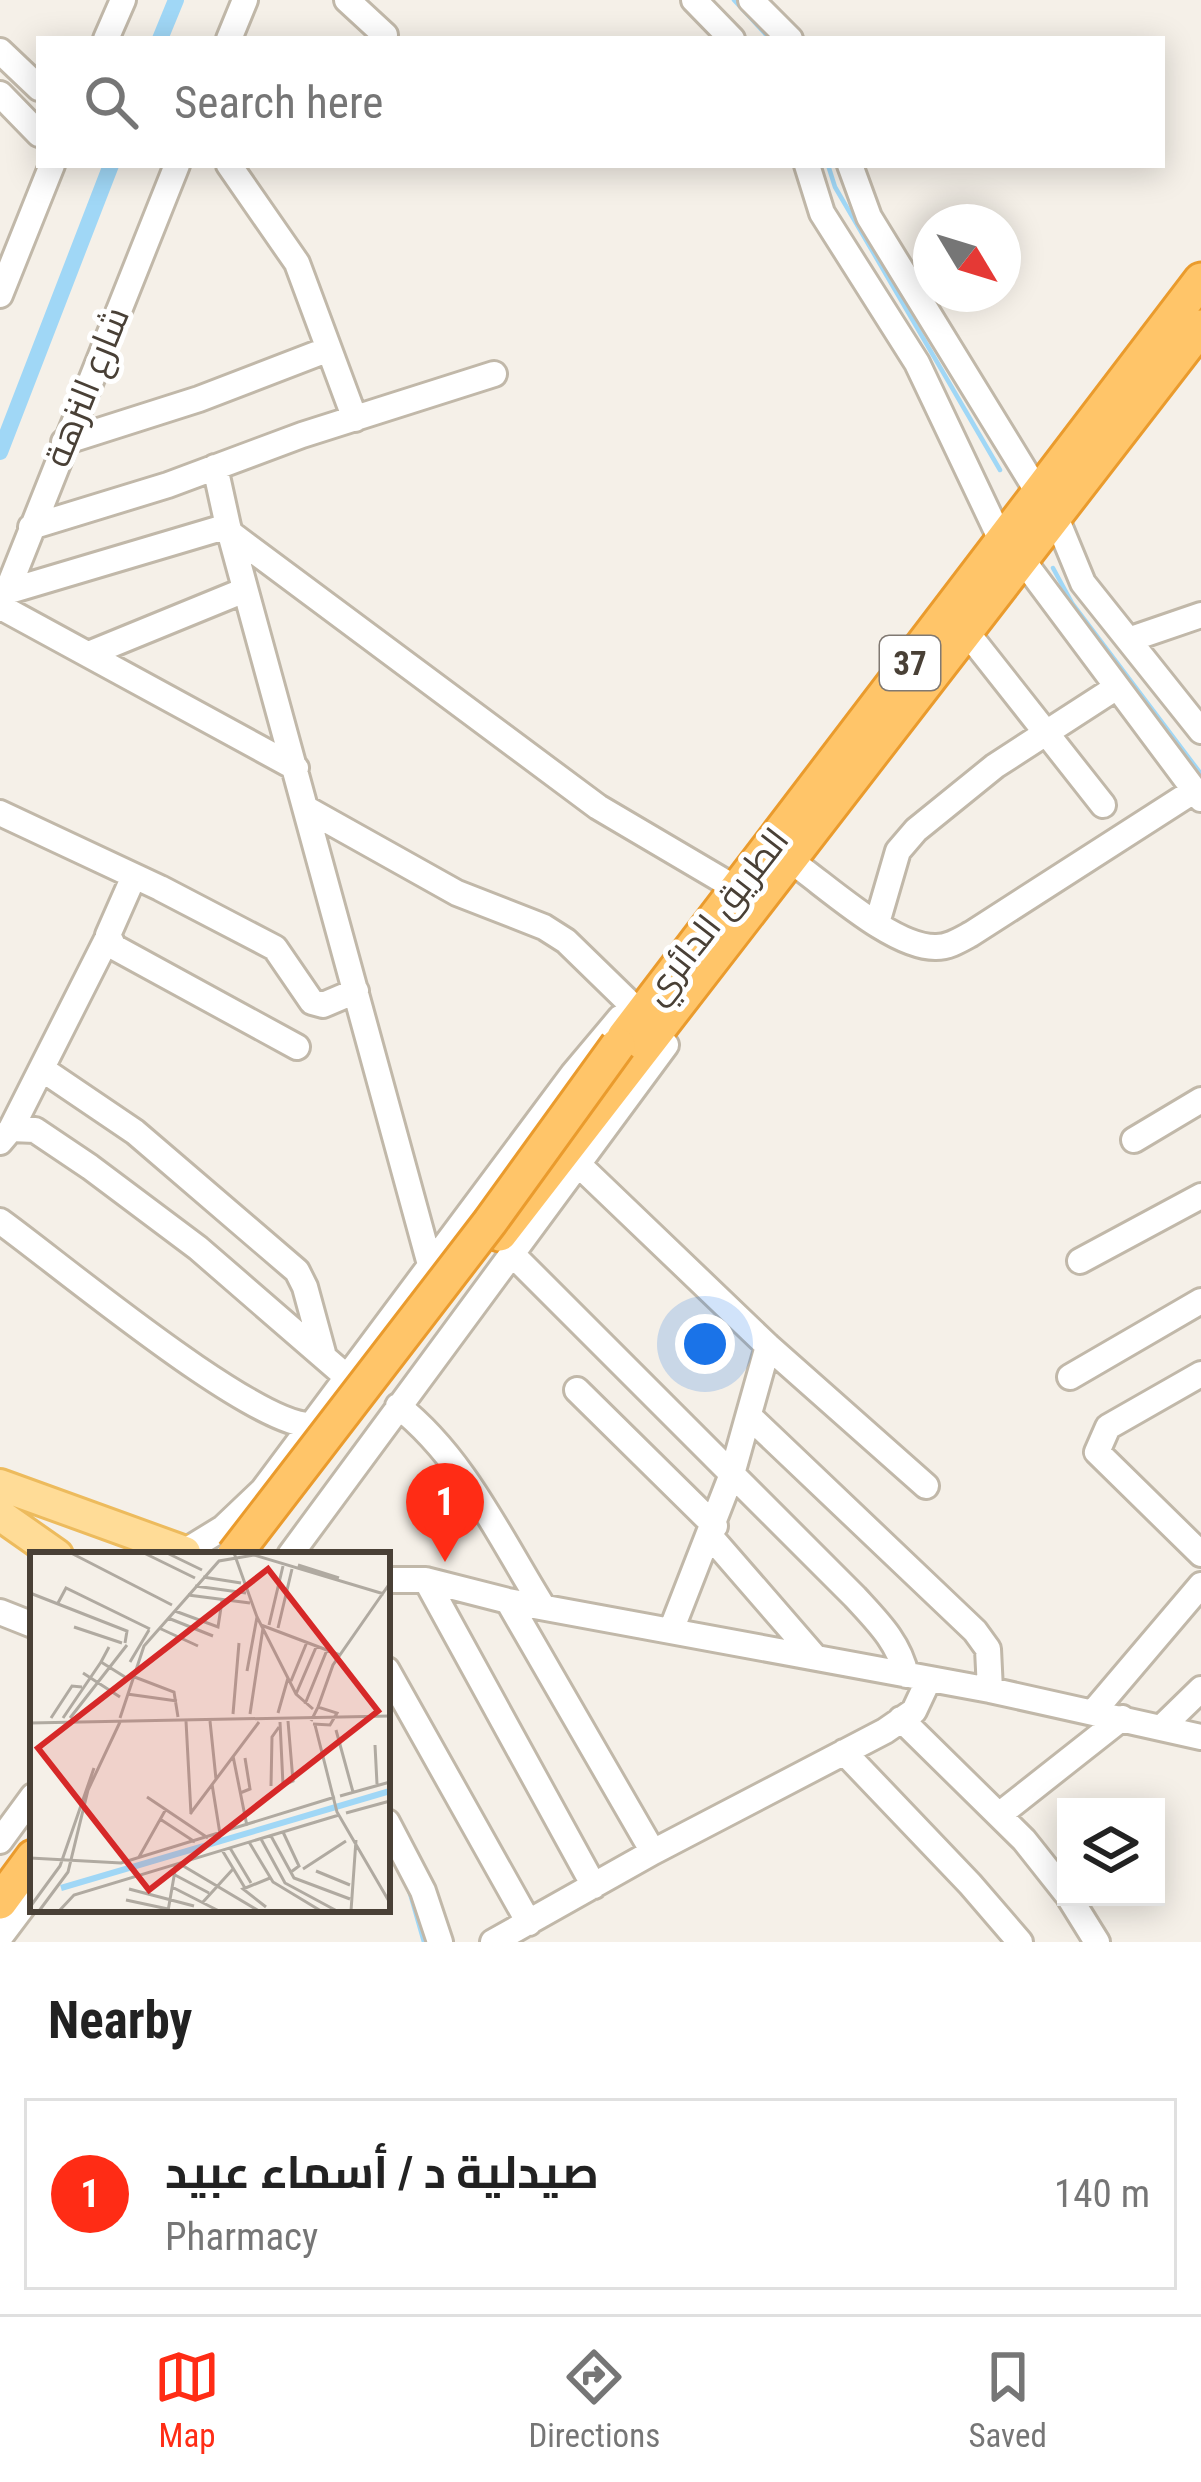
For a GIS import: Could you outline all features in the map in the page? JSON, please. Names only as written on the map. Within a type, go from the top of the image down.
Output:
[{"type":"highway","name":"الطريق الدائري","points":[[256,1552],[626,1052],[636,1010],[689,971],[737,889],[1012,550],[1201,280]]},
{"type":"highway","name":"الطريق الدائري","points":[[1047,504],[1201,327]]},
{"type":"highway","name":"الطريق الدائري","points":[[239,1552],[490,1222],[689,971],[791,861],[965,630],[1012,550]]},
{"type":"highway","points":[[0,1873],[30,1831]]},
{"type":"highway","points":[[0,1902],[30,1860]]},
{"type":"main road","points":[[0,1485],[187,1551]]},
{"type":"main road","points":[[0,1515],[53,1552]]},
{"type":"street","points":[[107,36],[123,0]]},
{"type":"street","points":[[230,36],[245,0]]},
{"type":"street","points":[[347,0],[385,35]]},
{"type":"street","points":[[694,0],[729,36]]},
{"type":"street","points":[[751,0],[787,36]]},
{"type":"street","points":[[0,51],[36,85]]},
{"type":"street","points":[[0,94],[36,131]]},
{"type":"street","points":[[3,282],[51,168]]},
{"type":"street","name":"شارع النزهة","points":[[2,603],[176,168]]},
{"type":"street","points":[[231,168],[297,263],[355,419]]},
{"type":"street","points":[[791,861],[877,923],[912,943],[935,947],[953,944],[1198,794],[1012,550],[917,363],[822,214],[808,168]]},
{"type":"street","points":[[851,168],[868,218],[1047,504],[1083,583],[1192,705],[1201,731]]},
{"type":"street","points":[[0,226],[18,245]]},
{"type":"street","points":[[64,442],[181,405],[329,349]]},
{"type":"street","points":[[31,527],[494,374]]},
{"type":"street","points":[[215,467],[431,1268]]},
{"type":"street","points":[[2,603],[229,530]]},
{"type":"street","points":[[229,530],[598,806],[737,889]]},
{"type":"street","points":[[92,653],[245,590]]},
{"type":"street","points":[[2,603],[296,768]]},
{"type":"street","points":[[1131,639],[1201,615]]},
{"type":"street","points":[[965,630],[1103,806]]},
{"type":"street","points":[[877,923],[898,851],[916,830],[994,766],[1117,687]]},
{"type":"street","points":[[187,1551],[253,1500],[573,1074],[636,1010],[555,934],[457,893],[308,809]]},
{"type":"street","points":[[0,813],[275,948],[312,1002],[323,1005],[356,991]]},
{"type":"street","points":[[6,1136],[108,938],[134,876]]},
{"type":"street","points":[[108,938],[114,947],[297,1047]]},
{"type":"street","points":[[292,1552],[673,1035],[689,971]]},
{"type":"street","points":[[42,1069],[135,1132],[297,1271],[323,1355]]},
{"type":"street","points":[[1134,1140],[1201,1100]]},
{"type":"street","points":[[6,1136],[35,1130],[90,1167],[198,1248],[348,1378]]},
{"type":"street","points":[[579,1165],[768,1346],[926,1486]]},
{"type":"street","points":[[1080,1261],[1201,1196]]},
{"type":"street","points":[[0,1221],[132,1322],[245,1399],[292,1424],[313,1425]]},
{"type":"street","points":[[494,1942],[844,1752],[919,1703],[918,1677],[856,1597],[512,1254]]},
{"type":"street","points":[[1070,1377],[1201,1300]]},
{"type":"street","points":[[672,1628],[732,1474],[768,1346]]},
{"type":"street","points":[[1201,1374],[1108,1427],[1097,1452],[1201,1554]]},
{"type":"street","points":[[577,1390],[712,1531],[815,1657]]},
{"type":"street","points":[[398,1406],[454,1462],[542,1606]]},
{"type":"street","points":[[748,1416],[982,1640],[988,1649],[990,1690]]},
{"type":"street","points":[[187,1551],[214,1546],[229,1552]]},
{"type":"street","points":[[390,1580],[426,1580],[508,1600],[1094,1711],[1201,1737]]},
{"type":"street","points":[[426,1580],[594,1886]]},
{"type":"street","points":[[1094,1711],[1201,1585]]},
{"type":"street","points":[[508,1600],[653,1852]]},
{"type":"street","points":[[0,1612],[30,1624]]},
{"type":"street","points":[[390,1675],[529,1923]]},
{"type":"street","points":[[1162,1727],[1201,1689]]},
{"type":"street","points":[[999,1815],[1122,1718]]},
{"type":"street","points":[[901,1719],[999,1815],[1057,1883]]},
{"type":"street","points":[[844,1752],[1020,1942]]},
{"type":"street","points":[[0,1841],[30,1800]]},
{"type":"street","points":[[390,1828],[423,1891],[440,1942]]},
{"type":"street","points":[[0,1937],[30,1897]]},
{"type":"street","points":[[1074,1906],[1097,1942]]},
{"type":"waterway","points":[[161,36],[176,0]]},
{"type":"waterway","points":[[734,0],[767,36]]},
{"type":"waterway","points":[[0,452],[110,168]]},
{"type":"waterway","points":[[829,168],[835,187],[1000,470]]},
{"type":"waterway","points":[[1053,568],[1072,603],[1201,774]]},
{"type":"waterway","points":[[409,1890],[424,1942]]},
{"type":"place","name":"صيدلية د / أسماء عبيد","points":[[445,1562]]}]
